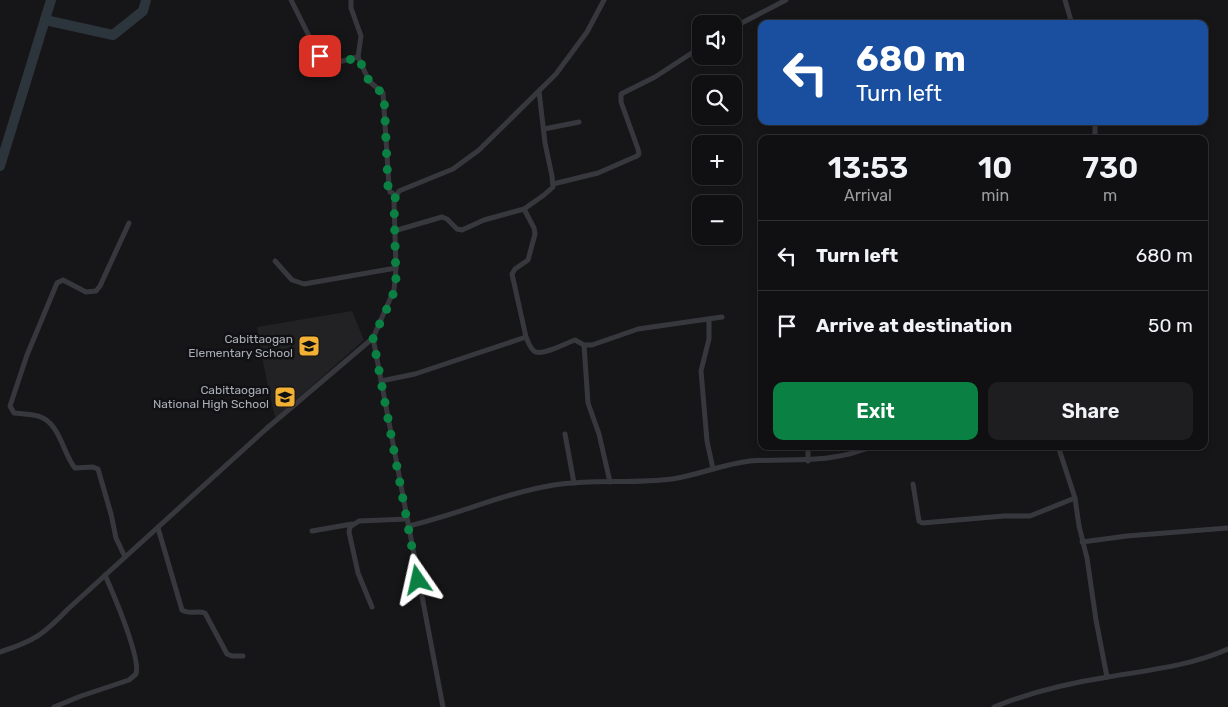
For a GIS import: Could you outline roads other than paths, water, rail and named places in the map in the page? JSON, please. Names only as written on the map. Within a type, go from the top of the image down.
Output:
[{"type":"street","points":[[291,0],[312,42],[323,59],[340,62],[358,57]]},
{"type":"street","points":[[350,0],[360,36],[358,57],[369,81],[384,95],[388,186],[390,192],[396,195]]},
{"type":"street","points":[[0,652],[41,635],[266,429],[373,338],[392,298],[396,283],[394,202],[396,195],[401,189],[441,175],[468,159],[556,74],[591,25],[604,0]]},
{"type":"street","points":[[742,23],[786,0]]},
{"type":"street","points":[[1065,0],[1071,20]]},
{"type":"street","points":[[553,184],[594,175],[637,156],[639,151],[620,102],[621,94],[660,75],[692,53]]},
{"type":"street","points":[[394,231],[442,217],[447,219],[457,229],[462,230],[484,220],[524,209],[550,190],[553,184],[539,91]]},
{"type":"street","points":[[544,129],[579,122]]},
{"type":"street","points":[[524,209],[535,232],[528,260],[515,269],[512,274],[526,337],[532,349],[538,353],[575,340],[584,345],[592,345],[638,329],[722,317]]},
{"type":"street","points":[[125,557],[116,538],[112,514],[98,469],[93,466],[75,468],[62,442],[46,420],[37,415],[14,412],[10,406],[27,355],[57,283],[63,280],[86,292],[96,291],[129,222]]},
{"type":"street","points":[[275,261],[292,280],[304,284],[396,268]]},
{"type":"street","points":[[710,319],[709,339],[701,372],[712,469]]},
{"type":"street","points":[[381,381],[415,374],[526,337]]},
{"type":"street","points":[[373,338],[443,707]]},
{"type":"street","points":[[584,345],[588,403],[599,434],[610,482]]},
{"type":"street","points":[[565,434],[574,483]]},
{"type":"street","points":[[808,450],[808,461]]},
{"type":"street","points":[[408,526],[436,519],[469,507],[554,485],[674,478],[748,462],[808,461],[849,456],[863,450]]},
{"type":"street","points":[[1059,450],[1075,498],[1107,677]]},
{"type":"street","points":[[913,484],[922,523],[1004,516],[1030,516],[1075,498]]},
{"type":"street","points":[[312,531],[359,521],[407,519]]},
{"type":"street","points":[[352,524],[349,532],[358,573],[372,607]]},
{"type":"street","points":[[158,528],[182,610],[186,613],[205,612],[225,651],[232,656],[243,656]]},
{"type":"street","points":[[1082,542],[1127,536],[1228,528]]},
{"type":"street","points":[[54,707],[129,680],[136,674],[137,664],[121,610],[105,575]]},
{"type":"street","points":[[994,707],[1047,688],[1172,666],[1214,655],[1228,649]]},
{"type":"waterway","points":[[0,166],[51,0]]},
{"type":"waterway","points":[[45,20],[113,35],[143,11],[146,0]]},
{"type":"place","name":"Cabittaogan Elementary School","points":[[309,346]]},
{"type":"place","name":"Cabittaogan National High School","points":[[285,397]]}]
